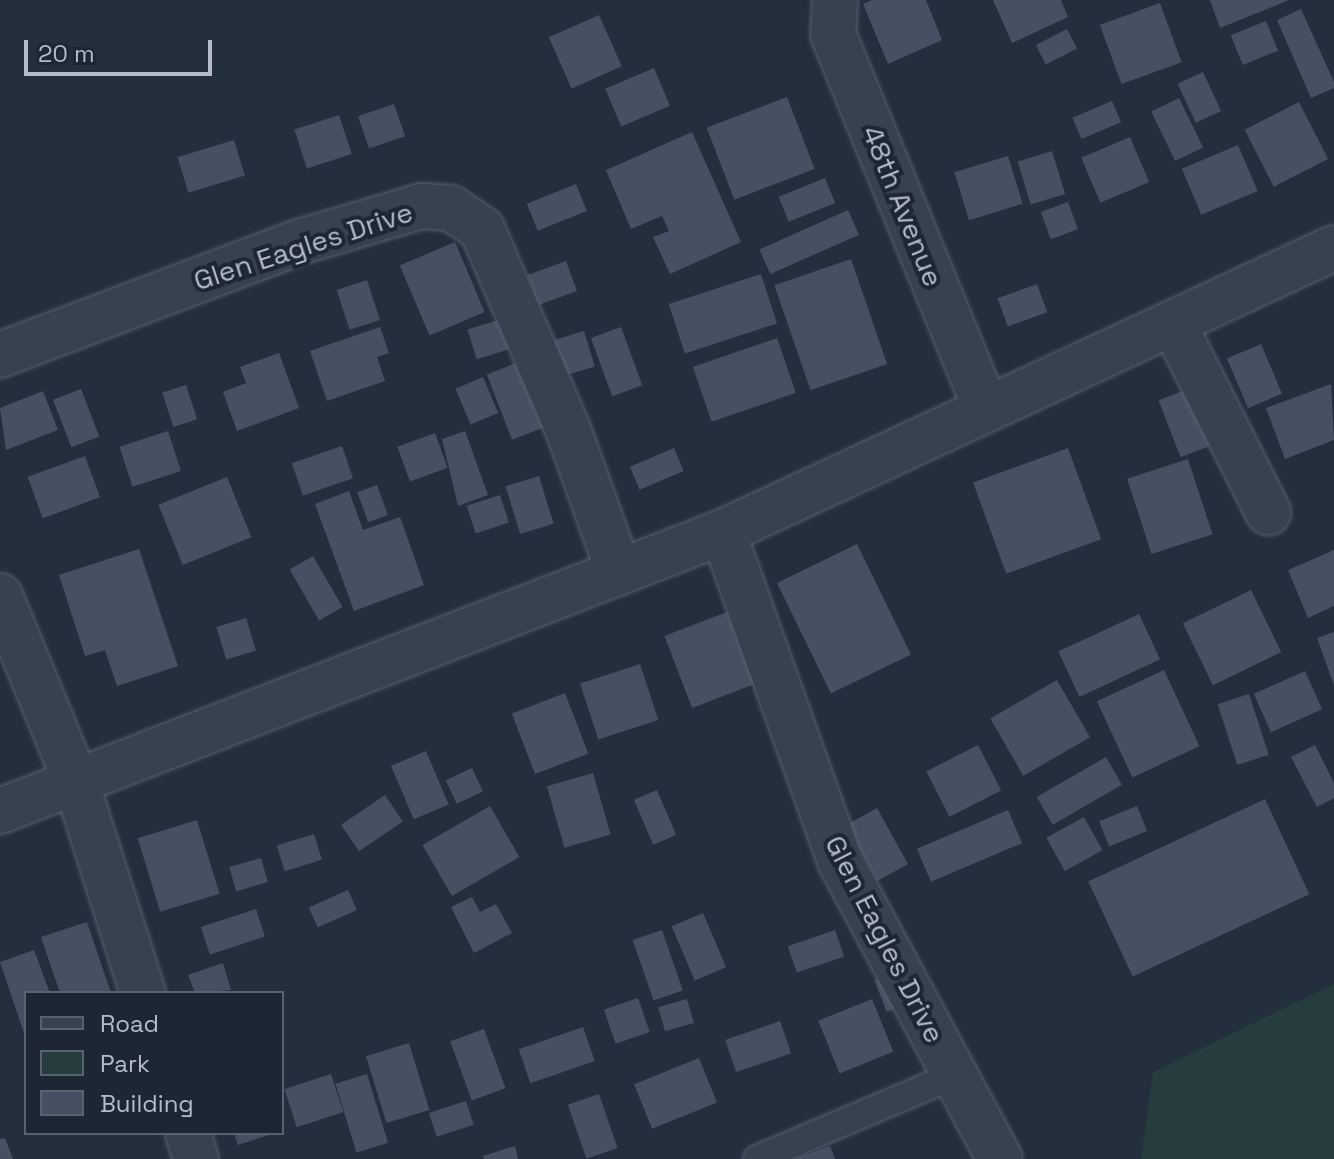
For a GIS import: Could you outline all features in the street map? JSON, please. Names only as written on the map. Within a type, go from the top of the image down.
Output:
[{"type":"street","name":"48th Avenue","points":[[835,0],[833,34],[986,409]]},
{"type":"street","name":"Glen Eagles Drive","points":[[0,355],[296,243],[422,206],[451,208],[482,229],[569,432],[619,572]]},
{"type":"street","points":[[0,811],[75,779],[723,532],[1334,248]]},
{"type":"street","points":[[1173,323],[1268,512]]},
{"type":"street","name":"Glen Eagles Drive","points":[[723,532],[840,861],[1000,1159]]},
{"type":"street","points":[[0,596],[75,779],[142,991]]},
{"type":"street","points":[[189,1135],[196,1159]]},
{"type":"lane","points":[[757,1159],[955,1075]]},
{"type":"green space","points":[[1334,984],[1334,1159],[1141,1159],[1153,1072]]},
{"type":"building","points":[[872,0],[926,0],[942,40],[888,64],[863,4]]},
{"type":"building","points":[[993,0],[1061,0],[1068,17],[1012,43]]},
{"type":"building","points":[[1210,0],[1289,0],[1220,28]]},
{"type":"building","points":[[1160,3],[1182,62],[1121,84],[1100,25]]},
{"type":"building","points":[[1301,9],[1334,82],[1334,88],[1311,98],[1277,20]]},
{"type":"building","points":[[599,15],[622,66],[572,89],[549,37]]},
{"type":"building","points":[[1266,21],[1278,51],[1243,65],[1231,35]]},
{"type":"building","points":[[1067,29],[1077,49],[1046,64],[1036,45]]},
{"type":"building","points":[[654,68],[670,106],[621,126],[605,89]]},
{"type":"building","points":[[1203,72],[1221,111],[1196,123],[1178,84]]},
{"type":"building","points":[[787,97],[815,169],[734,200],[707,128]]},
{"type":"building","points":[[1179,98],[1203,147],[1175,161],[1151,112]]},
{"type":"building","points":[[1112,101],[1121,122],[1081,139],[1072,118]]},
{"type":"building","points":[[1299,102],[1328,159],[1274,187],[1245,130]]},
{"type":"building","points":[[394,104],[405,136],[369,149],[358,116]]},
{"type":"building","points":[[339,115],[352,154],[307,169],[294,130]]},
{"type":"building","points":[[692,132],[741,242],[670,274],[653,237],[669,231],[662,216],[631,229],[606,170]]},
{"type":"building","points":[[1130,137],[1149,182],[1100,203],[1081,158]]},
{"type":"building","points":[[234,140],[245,175],[188,193],[178,157]]},
{"type":"building","points":[[1238,145],[1258,191],[1201,215],[1182,169]]},
{"type":"building","points":[[1052,151],[1065,194],[1031,205],[1018,162]]},
{"type":"building","points":[[1008,156],[1023,204],[969,220],[954,172]]},
{"type":"building","points":[[825,178],[835,203],[789,222],[779,197]]},
{"type":"building","points":[[576,184],[587,211],[538,231],[527,204]]},
{"type":"building","points":[[1068,202],[1078,229],[1051,239],[1041,212]]},
{"type":"building","points":[[848,210],[859,235],[770,274],[759,249]]},
{"type":"building","points":[[455,242],[485,312],[429,335],[400,265]]},
{"type":"building","points":[[851,259],[887,364],[811,390],[774,285]]},
{"type":"building","points":[[566,261],[577,291],[538,305],[527,275]]},
{"type":"building","points":[[761,274],[777,323],[685,353],[669,304]]},
{"type":"building","points":[[367,280],[380,320],[350,330],[337,290]]},
{"type":"building","points":[[1037,284],[1047,312],[1008,327],[998,298]]},
{"type":"building","points":[[502,319],[511,349],[477,359],[468,330]]},
{"type":"building","points":[[380,327],[389,353],[377,357],[385,381],[327,401],[310,351]]},
{"type":"building","points":[[621,327],[642,385],[612,396],[591,338]]},
{"type":"building","points":[[584,331],[595,366],[558,377],[548,342]]},
{"type":"building","points":[[777,338],[796,393],[712,422],[693,367]]},
{"type":"building","points":[[1261,344],[1282,394],[1248,408],[1227,358]]},
{"type":"building","points":[[279,353],[299,408],[237,431],[223,392],[246,383],[240,367]]},
{"type":"building","points":[[527,359],[552,424],[512,440],[487,374]]},
{"type":"building","points":[[483,377],[498,413],[471,425],[455,389]]},
{"type":"building","points":[[1331,384],[1334,440],[1285,459],[1266,408]]},
{"type":"building","points":[[186,385],[197,419],[173,427],[162,393]]},
{"type":"building","points":[[1196,386],[1218,443],[1181,457],[1159,400]]},
{"type":"building","points":[[81,389],[99,437],[71,447],[53,400]]},
{"type":"building","points":[[43,391],[58,430],[6,450],[0,408]]},
{"type":"building","points":[[168,431],[181,471],[132,487],[119,447]]},
{"type":"building","points":[[465,431],[488,495],[458,506],[442,439]]},
{"type":"building","points":[[435,433],[448,468],[410,481],[397,447]]},
{"type":"building","points":[[342,446],[353,478],[303,495],[292,463]]},
{"type":"building","points":[[674,448],[684,471],[640,490],[630,467]]},
{"type":"building","points":[[1068,448],[1101,539],[1006,574],[973,483]]},
{"type":"building","points":[[85,456],[100,497],[43,518],[28,477]]},
{"type":"building","points":[[1188,459],[1212,534],[1152,554],[1127,479]]},
{"type":"building","points":[[539,476],[554,524],[520,534],[506,486]]},
{"type":"building","points":[[227,477],[251,537],[183,565],[158,505]]},
{"type":"building","points":[[377,485],[388,515],[368,522],[357,492]]},
{"type":"building","points":[[349,491],[363,530],[400,517],[424,585],[354,611],[315,504]]},
{"type":"building","points":[[500,495],[509,523],[476,533],[467,506]]},
{"type":"building","points":[[857,544],[911,655],[831,694],[777,583]]},
{"type":"building","points":[[139,549],[178,666],[117,686],[105,650],[85,656],[59,575]]},
{"type":"building","points":[[1334,550],[1334,606],[1308,618],[1288,570]]},
{"type":"building","points":[[313,556],[342,607],[319,621],[290,570]]},
{"type":"building","points":[[1251,590],[1281,652],[1213,685],[1183,623]]},
{"type":"building","points":[[727,612],[755,684],[692,708],[664,636]]},
{"type":"building","points":[[1139,614],[1160,659],[1079,697],[1058,652]]},
{"type":"building","points":[[246,618],[256,651],[226,660],[216,627]]},
{"type":"building","points":[[1334,632],[1334,685],[1317,638]]},
{"type":"building","points":[[640,664],[658,720],[598,740],[580,683]]},
{"type":"building","points":[[1164,670],[1199,746],[1132,777],[1097,701]]},
{"type":"building","points":[[1305,671],[1322,709],[1271,732],[1254,694]]},
{"type":"building","points":[[1057,680],[1090,737],[1023,776],[990,718]]},
{"type":"building","points":[[565,693],[588,754],[535,774],[512,713]]},
{"type":"building","points":[[1249,694],[1269,755],[1237,765],[1218,704]]},
{"type":"building","points":[[978,745],[1001,790],[949,817],[926,771]]},
{"type":"building","points":[[1315,745],[1334,783],[1334,798],[1317,807],[1291,757]]},
{"type":"building","points":[[426,751],[449,804],[414,819],[391,766]]},
{"type":"building","points":[[1106,757],[1122,785],[1053,825],[1037,797]]},
{"type":"building","points":[[472,768],[483,792],[457,804],[446,780]]},
{"type":"building","points":[[593,773],[611,835],[565,848],[547,786]]},
{"type":"building","points":[[657,790],[676,835],[653,845],[634,800]]},
{"type":"building","points":[[385,795],[403,822],[359,851],[341,825]]},
{"type":"building","points":[[1265,799],[1309,894],[1133,977],[1088,881]]},
{"type":"building","points":[[490,806],[520,857],[452,896],[422,845]]},
{"type":"building","points":[[1137,806],[1147,831],[1109,846],[1099,821]]},
{"type":"building","points":[[877,808],[908,864],[877,881],[846,825]]},
{"type":"building","points":[[1008,810],[1022,843],[931,882],[917,849]]},
{"type":"building","points":[[1084,817],[1102,850],[1065,871],[1046,838]]},
{"type":"building","points":[[197,820],[220,894],[160,912],[138,838]]},
{"type":"building","points":[[314,834],[322,860],[285,871],[277,845]]},
{"type":"building","points":[[261,858],[268,882],[236,891],[229,867]]},
{"type":"building","points":[[348,890],[357,910],[318,928],[309,907]]},
{"type":"building","points":[[472,897],[480,912],[496,904],[512,933],[474,953],[451,907]]},
{"type":"building","points":[[256,909],[265,937],[210,955],[201,927]]},
{"type":"building","points":[[703,913],[726,967],[695,981],[672,926]]},
{"type":"building","points":[[87,922],[110,991],[59,991],[41,937]]},
{"type":"building","points":[[662,930],[683,991],[654,1001],[633,940]]},
{"type":"building","points":[[835,930],[844,956],[797,973],[788,946]]},
{"type":"building","points":[[34,950],[49,991],[24,991],[24,1033],[0,962]]},
{"type":"building","points":[[223,963],[231,990],[194,991],[188,975]]},
{"type":"building","points":[[896,972],[908,1004],[887,1012],[875,980]]},
{"type":"building","points":[[638,998],[650,1032],[616,1044],[604,1010]]},
{"type":"building","points":[[687,999],[694,1023],[665,1031],[658,1007]]},
{"type":"building","points":[[872,999],[893,1052],[840,1074],[818,1021]]},
{"type":"building","points":[[780,1021],[791,1053],[736,1072],[725,1040]]},
{"type":"building","points":[[583,1027],[595,1061],[530,1083],[519,1049]]},
{"type":"building","points":[[484,1029],[506,1088],[472,1101],[450,1041]]},
{"type":"building","points":[[409,1043],[429,1110],[386,1123],[366,1056]]},
{"type":"building","points":[[699,1058],[717,1103],[652,1129],[634,1084]]},
{"type":"building","points":[[331,1074],[343,1112],[297,1127],[284,1089]]},
{"type":"building","points":[[367,1074],[388,1143],[356,1153],[335,1084]]},
{"type":"building","points":[[599,1094],[618,1148],[586,1159],[568,1105]]},
{"type":"building","points":[[466,1101],[474,1125],[437,1137],[429,1113]]},
{"type":"building","points":[[235,1135],[269,1135],[238,1145]]},
{"type":"building","points":[[5,1138],[13,1159],[0,1159],[0,1139]]},
{"type":"building","points":[[515,1146],[518,1159],[484,1159],[483,1156]]},
{"type":"building","points":[[830,1146],[835,1159],[794,1159]]}]
